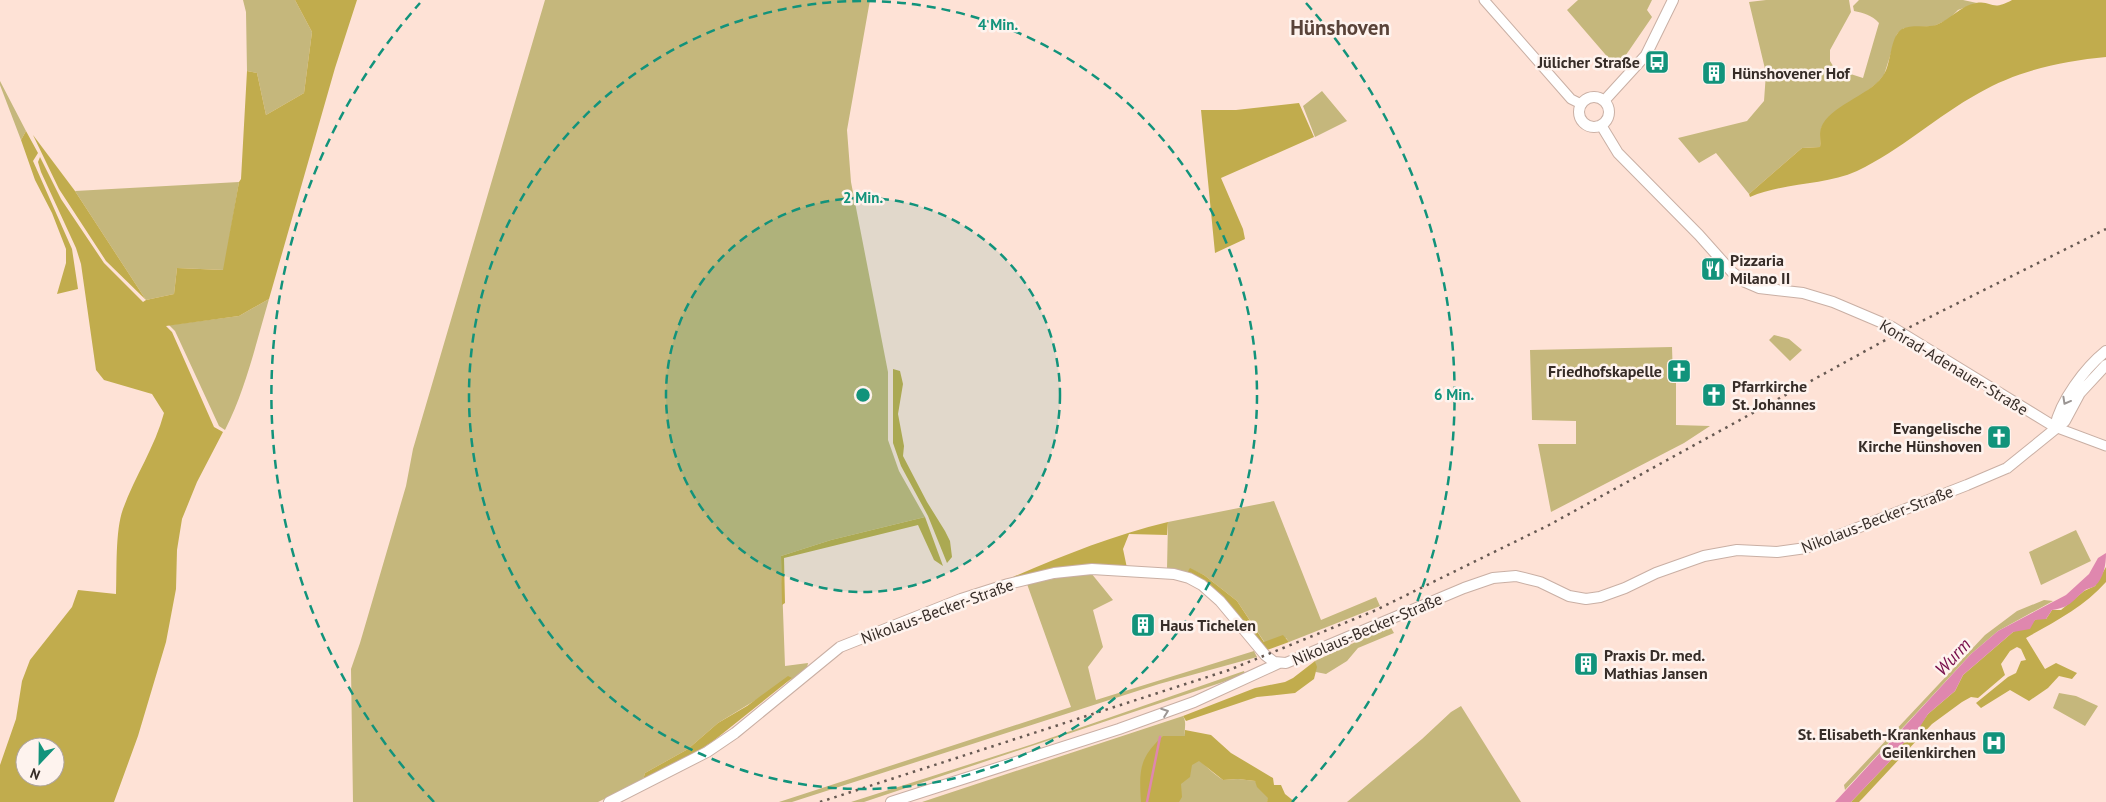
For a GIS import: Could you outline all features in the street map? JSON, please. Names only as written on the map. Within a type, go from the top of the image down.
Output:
[{"type":"main road","points":[[1604,101],[1646,55],[1673,0]]},
{"type":"main road","points":[[1593,97],[1604,101],[1609,114],[1601,126],[1592,127],[1583,123],[1579,115],[1582,104],[1588,98],[1593,97]]},
{"type":"main road","name":"Konrad-Adenauer-Straße","points":[[1601,126],[1618,153],[1699,235],[1732,272],[1744,282],[1759,288],[1803,293],[1833,302],[1892,327],[2055,427]]},
{"type":"main road","points":[[2055,427],[2057,416],[2073,389],[2088,368],[2106,351]]},
{"type":"main road","name":"Nikolaus-Becker-Straße","points":[[609,802],[708,752],[735,733],[840,647],[961,599],[1008,584],[1054,573],[1092,569],[1174,574],[1190,578],[1212,593],[1265,655],[1279,663],[1286,663],[1464,588],[1493,578],[1516,576],[1528,578],[1569,596],[1586,599],[1600,597],[1625,588],[1704,556],[1737,550],[1777,552],[1806,548],[2001,471],[2033,448],[2055,427],[2065,421],[2080,393],[2106,365]]},
{"type":"main road","points":[[891,802],[1119,729],[1194,702],[1279,663]]},
{"type":"street","points":[[1484,0],[1571,98],[1582,104]]},
{"type":"street","name":"Konrad-Adenauer-Straße","points":[[2055,427],[2106,446]]},
{"type":"shaded area","points":[[243,0],[295,0],[312,32],[304,93],[266,115],[257,73],[247,71],[246,12]]},
{"type":"shaded area","points":[[295,0],[357,0],[335,68],[269,299],[239,316],[166,326],[172,332],[214,427],[223,432],[197,482],[182,519],[177,550],[176,589],[166,642],[138,736],[114,802],[0,802],[0,765],[16,719],[22,681],[30,660],[72,607],[78,590],[116,594],[120,518],[164,413],[152,394],[104,380],[96,370],[81,264],[76,248],[41,172],[38,162],[40,157],[61,199],[104,263],[143,302],[174,294],[177,268],[223,270],[241,179],[247,71],[257,73],[266,115],[304,93],[312,32]]},
{"type":"shaded area","points":[[545,0],[870,0],[847,130],[851,182],[888,372],[888,440],[899,471],[925,517],[831,540],[781,556],[785,666],[808,663],[807,668],[784,686],[792,678],[718,723],[688,749],[645,773],[643,780],[598,802],[353,802],[351,669],[406,486],[413,449]]},
{"type":"shaded area","points":[[1578,0],[1652,0],[1647,10],[1652,17],[1617,68],[1567,10]]},
{"type":"shaded area","points":[[1766,0],[1849,0],[1851,12],[1830,50],[1830,61],[1835,69],[1863,78],[1879,23],[1870,16],[1854,11],[1853,6],[1859,0],[1963,0],[1977,3],[1958,10],[1949,19],[1934,26],[1904,28],[1897,34],[1884,75],[1877,83],[1821,128],[1820,147],[1802,148],[1749,194],[1716,153],[1699,163],[1678,138],[1747,121],[1764,101],[1766,73],[1749,2]]},
{"type":"shaded area","points":[[2012,0],[2106,0],[2106,57],[2056,64],[2024,73],[1979,93],[1889,153],[1857,171],[1831,179],[1763,192],[1750,197],[1749,194],[1802,148],[1820,147],[1820,130],[1825,120],[1840,107],[1876,84],[1882,77],[1888,66],[1895,38],[1902,29],[1936,25],[1965,7],[1976,3],[2000,5]]},
{"type":"shaded area","points":[[0,81],[26,131],[21,140],[0,85]]},
{"type":"shaded area","points":[[1322,91],[1347,121],[1315,137],[1303,106]]},
{"type":"shaded area","points":[[1299,103],[1314,137],[1221,178],[1243,229],[1245,239],[1215,253],[1201,110],[1236,110]]},
{"type":"shaded area","points":[[26,131],[38,153],[33,161],[72,249],[78,289],[57,294],[66,263],[66,249],[52,213],[35,180],[21,140]]},
{"type":"shaded area","points":[[33,135],[75,191],[146,300],[106,261],[59,189]]},
{"type":"shaded area","points":[[239,182],[224,270],[177,268],[174,294],[146,300],[75,191]]},
{"type":"shaded area","points":[[269,299],[245,382],[225,430],[219,426],[175,331],[169,325],[239,316]]},
{"type":"shaded area","points":[[1774,335],[1789,339],[1802,350],[1790,361],[1769,340]]},
{"type":"shaded area","points":[[1672,347],[1673,378],[1676,378],[1676,425],[1710,426],[1684,443],[1551,512],[1538,444],[1576,444],[1576,421],[1532,420],[1530,350]]},
{"type":"shaded area","points":[[893,369],[900,371],[903,384],[898,414],[904,446],[903,456],[950,541],[952,557],[947,563],[928,516],[901,466],[893,443]]},
{"type":"shaded area","points":[[1274,501],[1321,620],[1376,597],[1380,606],[1289,642],[1286,638],[1265,643],[1237,601],[1204,575],[1190,569],[1186,574],[1167,569],[1168,522]]},
{"type":"shaded area","points":[[925,517],[943,566],[934,560],[918,525],[784,558],[785,603],[782,605],[781,556],[831,540]]},
{"type":"shaded area","points":[[1168,522],[1167,535],[1129,534],[1123,549],[1127,568],[1096,564],[1080,565],[1013,580],[1013,577],[1089,546]]},
{"type":"shaded area","points":[[2076,530],[2091,561],[2041,585],[2029,552]]},
{"type":"shaded area","points":[[2106,553],[2102,575],[2095,586],[2085,590],[2067,606],[2052,610],[2046,619],[2035,620],[2030,629],[2013,632],[1963,675],[1955,691],[1928,714],[1916,733],[1900,746],[1894,757],[1851,802],[1835,802],[1971,654],[1998,631],[2066,595],[2089,574],[2098,558]]},
{"type":"shaded area","points":[[2106,567],[2106,582],[2088,599],[2026,638],[2045,669],[2056,663],[2077,673],[2072,679],[2059,676],[2048,688],[2029,701],[2010,690],[1981,708],[1976,703],[2008,677],[2016,673],[2021,661],[2026,660],[2021,649],[2017,647],[2010,651],[2001,664],[2005,675],[1978,698],[1971,697],[1962,702],[1932,724],[1859,802],[1851,802],[1894,757],[1900,746],[1913,735],[1928,714],[1955,691],[1963,675],[2013,632],[2037,619],[2046,619],[2052,610],[2061,610],[2084,591],[2095,586]]},
{"type":"shaded area","points":[[1190,568],[1204,575],[1237,601],[1264,642],[1283,635],[1289,642],[1267,650],[1222,596],[1204,583],[1186,574]]},
{"type":"shaded area","points":[[1091,573],[1113,600],[1093,610],[1103,647],[1088,667],[1096,700],[1254,651],[1257,657],[1159,684],[792,802],[779,802],[1071,707],[1027,584]]},
{"type":"shaded area","points":[[2044,600],[2053,601],[1998,631],[1971,654],[1845,790],[1844,785],[1985,635],[2017,611]]},
{"type":"shaded area","points":[[1390,626],[1394,633],[1358,648],[1347,661],[1326,674],[1316,672],[1315,661]]},
{"type":"shaded area","points":[[1315,661],[1317,667],[1314,679],[1295,693],[1257,697],[1186,721],[1183,716],[1255,688],[1285,682]]},
{"type":"shaded area","points":[[1244,671],[1245,674],[1241,676],[864,802],[851,802],[1033,744]]},
{"type":"shaded area","points":[[788,676],[792,678],[712,742],[682,761],[643,780],[645,773],[688,749],[718,723],[747,706]]},
{"type":"shaded area","points":[[2059,693],[2076,696],[2098,706],[2085,726],[2053,708]]},
{"type":"shaded area","points":[[1461,706],[1521,802],[1347,802],[1451,712]]},
{"type":"shaded area","points":[[1183,716],[1187,742],[1200,761],[1223,780],[1255,781],[1269,798],[1267,802],[922,802]]},
{"type":"shaded area","points":[[1185,730],[1211,735],[1231,753],[1273,778],[1274,785],[1281,785],[1285,794],[1295,802],[1267,802],[1268,798],[1257,787],[1255,781],[1223,780],[1199,761],[1192,765],[1190,777],[1181,784],[1182,797],[1179,802],[1141,802],[1140,781],[1142,765],[1149,751],[1163,736],[1185,736]]},
{"type":"waterway","points":[[1147,802],[1160,737]]},
{"type":"railway","points":[[820,802],[1229,670],[1374,611],[1549,525],[1900,332],[2106,229]]},
{"type":"place","name":"Jülicher Straße","points":[[1657,62]]},
{"type":"place","name":"Hünshovener Hof","points":[[1714,73]]},
{"type":"place","name":"Pizzaria Milano II","points":[[1713,269]]},
{"type":"place","name":"Friedhofskapelle","points":[[1679,371]]},
{"type":"place","name":"Pfarrkirche St. Johannes","points":[[1714,395]]},
{"type":"place","name":"Evangelische Kirche Hünshoven","points":[[1999,437]]},
{"type":"place","name":"Haus Tichelen","points":[[1143,625]]},
{"type":"place","name":"Praxis Dr. med. Mathias Jansen","points":[[1586,664]]},
{"type":"place","name":"St. Elisabeth-Krankenhaus Geilenkirchen","points":[[1994,743]]},
{"type":"district","name":"Hünshoven","points":[[1340,28]]},
{"type":"water label","name":"Wurm","points":[[1953,657]]}]
